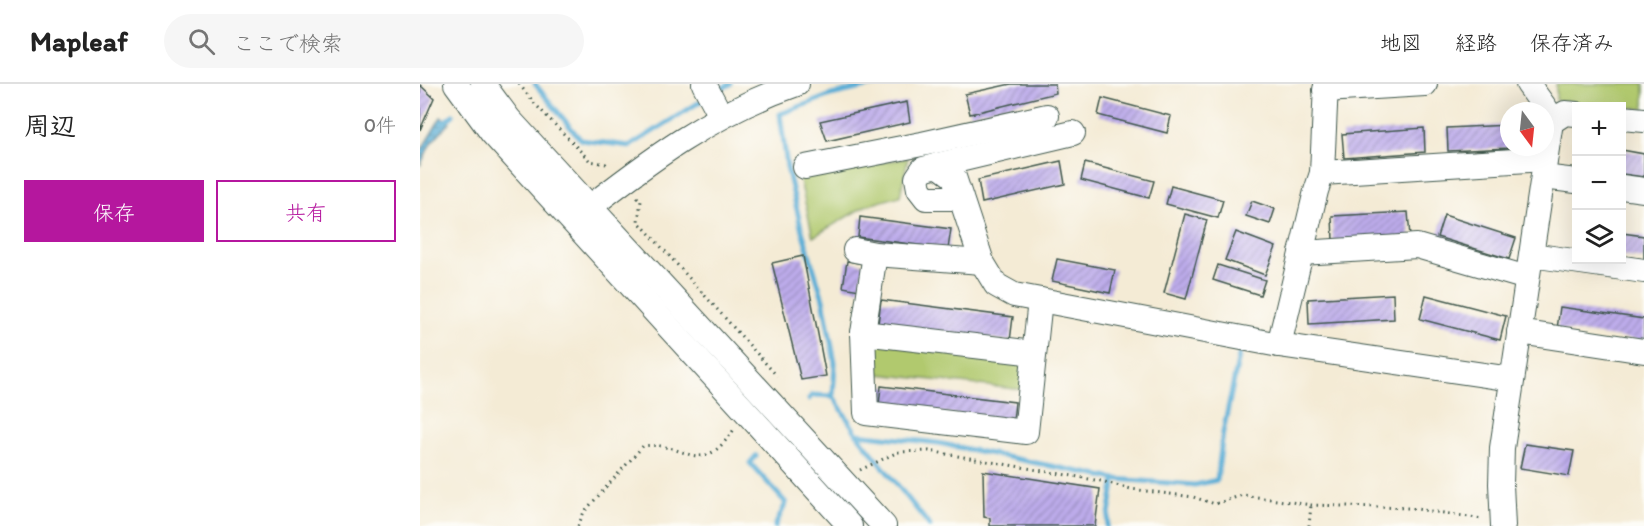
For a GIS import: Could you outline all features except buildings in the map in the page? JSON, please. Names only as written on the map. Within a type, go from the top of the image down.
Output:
[{"type":"street","points":[[456,84],[492,133],[581,214],[884,526]]},
{"type":"street","points":[[483,84],[581,214],[745,411],[850,526]]},
{"type":"street","points":[[581,214],[628,176],[712,99],[797,84]]},
{"type":"street","points":[[1279,345],[1322,173],[1326,87],[1425,84]]},
{"type":"street","points":[[1528,84],[1541,102]]},
{"type":"street","points":[[1554,120],[1565,113],[1572,114]]},
{"type":"street","points":[[805,167],[1047,116]]},
{"type":"street","points":[[1626,118],[1644,120]]},
{"type":"street","points":[[961,198],[926,198],[917,178],[923,169],[933,166],[1073,133]]},
{"type":"street","points":[[922,144],[933,166],[954,177],[982,262],[996,285],[1014,295],[1279,345],[1512,379]]},
{"type":"street","points":[[1502,524],[1500,484],[1502,448],[1546,156]]},
{"type":"street","points":[[1322,173],[1544,168],[1572,179]]},
{"type":"street","points":[[1626,188],[1644,190]]},
{"type":"street","points":[[1301,253],[1417,246],[1529,267],[1644,271]]},
{"type":"street","points":[[982,262],[865,252],[863,333],[866,413],[1026,432],[1040,300]]},
{"type":"street","points":[[863,333],[1034,353]]},
{"type":"street","points":[[1519,333],[1644,351]]},
{"type":"path","points":[[519,84],[590,161],[606,164],[611,169]]},
{"type":"path","points":[[634,194],[641,201],[638,220],[780,380]]},
{"type":"path","points":[[578,526],[584,512],[643,446],[655,444],[690,456],[709,454],[723,445],[745,411]]},
{"type":"path","points":[[862,472],[860,470],[898,452],[929,451],[1119,486],[1193,497],[1215,504],[1243,495],[1311,505],[1410,508],[1502,524]]},
{"type":"path","points":[[1309,526],[1311,505]]},
{"type":"green space","points":[[1556,84],[1644,84],[1644,109],[1626,107],[1626,102],[1556,100]]},
{"type":"green space","points":[[908,158],[900,196],[865,206],[813,237],[799,176]]},
{"type":"green space","points":[[869,340],[1027,359],[1024,390],[869,373]]},
{"type":"water","points":[[441,117],[450,122],[431,143],[420,166],[420,152]]},
{"type":"waterway","points":[[535,84],[581,140],[630,146],[706,98]]},
{"type":"waterway","points":[[716,92],[730,84]]},
{"type":"waterway","points":[[880,84],[831,95],[780,114],[787,167],[801,227],[823,299],[835,363],[833,396],[857,434],[930,526]]},
{"type":"waterway","points":[[443,123],[453,115]]},
{"type":"waterway","points":[[857,434],[938,443],[1115,479],[1195,485],[1217,480],[1223,432],[1240,351]]},
{"type":"waterway","points":[[809,399],[812,395],[833,396]]},
{"type":"waterway","points":[[756,456],[750,463],[786,503],[775,526]]},
{"type":"waterway","points":[[1107,526],[1115,479]]}]
